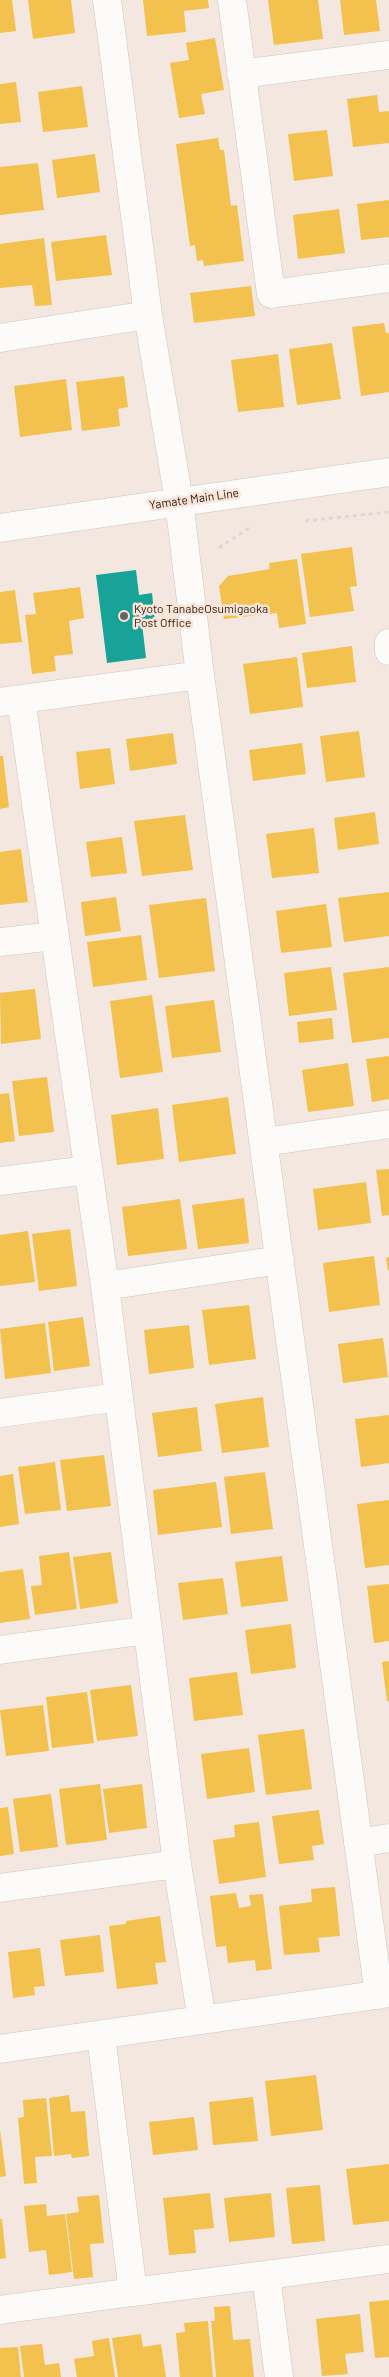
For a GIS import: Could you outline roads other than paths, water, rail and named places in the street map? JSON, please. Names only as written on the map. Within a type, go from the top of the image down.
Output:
[{"type":"street","points":[[0,2049],[384,1994],[358,1843],[178,501],[148,315],[107,0]]},
{"type":"street","points":[[232,0],[271,294],[389,278]]},
{"type":"street","points":[[242,74],[389,55]]},
{"type":"street","points":[[0,338],[148,315]]},
{"type":"street","name":"Yamate Main Line","points":[[0,528],[389,472]]},
{"type":"street","points":[[389,643],[389,651]]},
{"type":"street","points":[[200,676],[10,700],[54,936],[105,1286],[177,1864],[202,2020]]},
{"type":"street","points":[[0,942],[54,936]]},
{"type":"street","points":[[264,1142],[389,1124]]},
{"type":"street","points":[[0,1181],[88,1170]]},
{"type":"street","points":[[105,1286],[280,1260]]},
{"type":"street","points":[[0,1413],[119,1397]]},
{"type":"street","points":[[0,1650],[148,1630]]},
{"type":"street","points":[[358,1843],[389,1838]]},
{"type":"street","points":[[0,1888],[177,1864]]},
{"type":"street","points":[[100,2035],[133,2292]]},
{"type":"street","points":[[0,2310],[389,2259]]},
{"type":"street","points":[[266,2275],[279,2377]]},
{"type":"place","name":"Kyoto TanabeOsumigaoka Post Office","points":[[124,616]]}]
